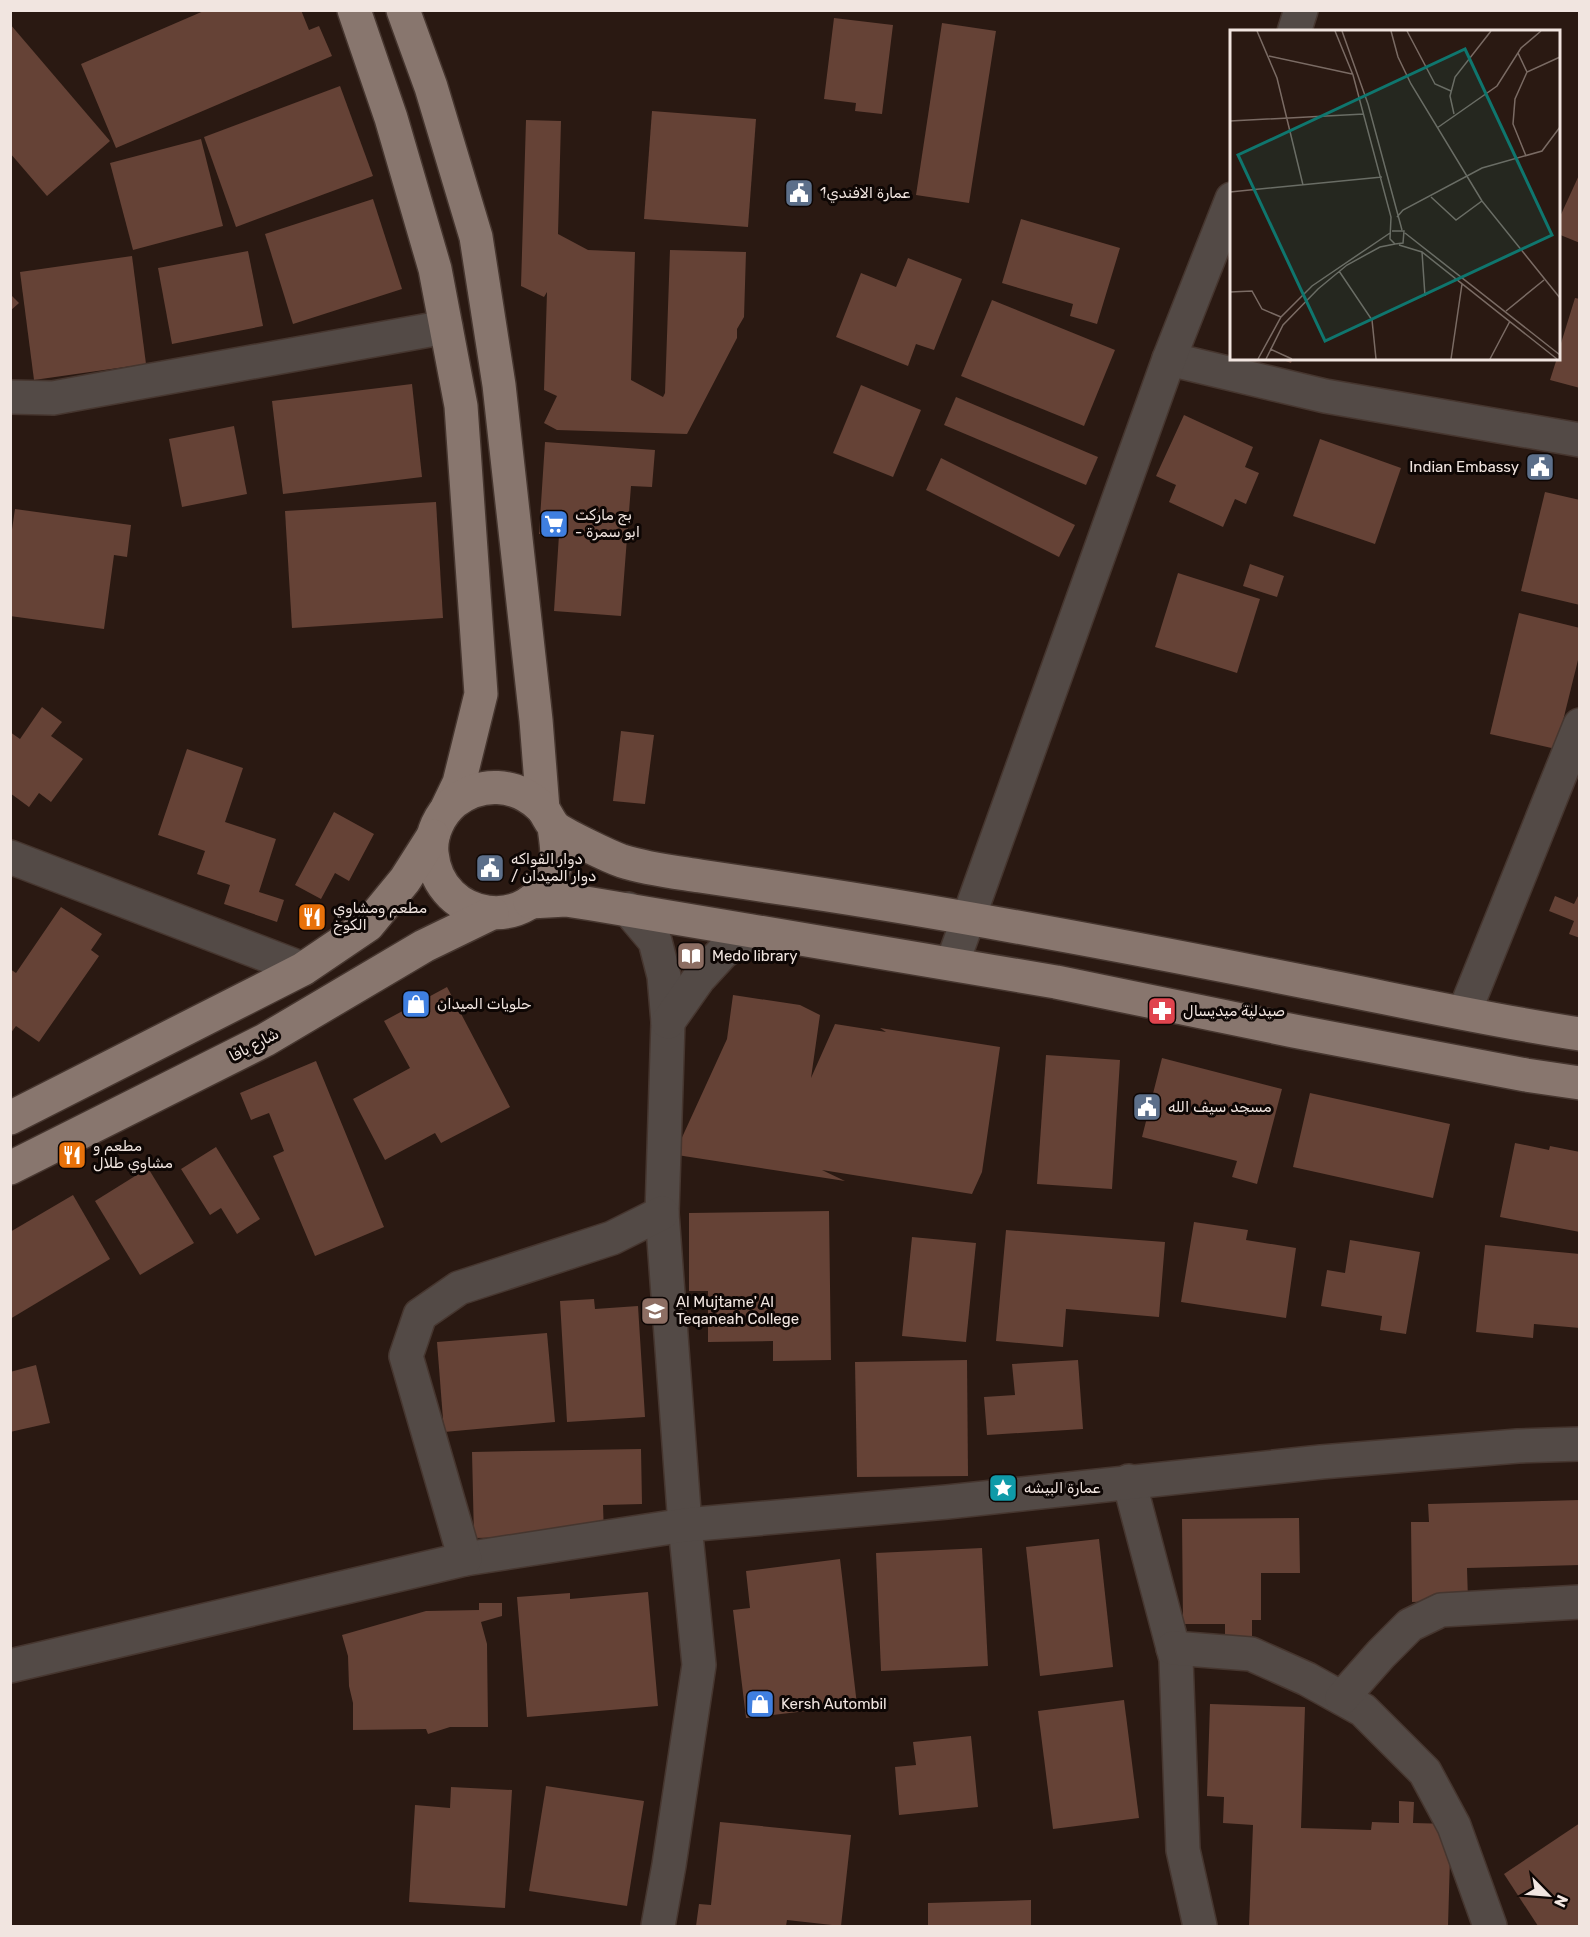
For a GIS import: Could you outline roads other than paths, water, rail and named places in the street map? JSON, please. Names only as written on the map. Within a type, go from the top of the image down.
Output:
[{"type":"main road","points":[[10,1118],[303,969],[368,925],[405,880],[440,822],[459,783],[481,694],[461,406],[435,269],[398,140],[354,10]]},
{"type":"main road","points":[[403,10],[431,87],[476,237],[499,385],[549,818],[558,849],[555,870],[545,888],[530,902],[512,911],[492,913],[472,909],[455,900],[441,885],[433,866],[431,846],[440,822],[464,794],[484,787],[506,787],[526,795],[549,818],[618,860],[650,869],[835,896],[1098,941],[1580,1034]]},
{"type":"main road","points":[[530,902],[566,900],[628,909],[952,964],[1056,982],[1514,1073],[1580,1083]]},
{"type":"main road","name":"شارع يافا","points":[[10,1168],[265,1040],[424,946],[492,913]]},
{"type":"street","points":[[1295,30],[1301,10]]},
{"type":"street","points":[[952,964],[1169,359],[1230,204]]},
{"type":"street","points":[[10,397],[53,398],[446,327]]},
{"type":"street","points":[[1169,359],[1325,396],[1580,440]]},
{"type":"street","points":[[1464,1013],[1580,725]]},
{"type":"street","points":[[10,857],[303,969]]},
{"type":"street","points":[[628,909],[655,941],[664,976],[668,1022],[662,1213],[685,1525],[699,1665],[658,1926]]},
{"type":"street","points":[[668,1022],[699,978],[722,953],[751,931]]},
{"type":"street","points":[[465,1559],[406,1356],[420,1315],[459,1288],[612,1239],[662,1213]]},
{"type":"street","points":[[10,1666],[465,1559],[685,1525],[947,1502],[1332,1461],[1518,1446],[1580,1444]]},
{"type":"street","points":[[1129,1481],[1176,1659],[1183,1850],[1200,1926]]},
{"type":"street","points":[[1342,1698],[1410,1625],[1441,1610],[1580,1602]]},
{"type":"street","points":[[1173,1648],[1251,1654],[1307,1679],[1363,1710],[1425,1772],[1454,1826],[1490,1926]]},
{"type":"place","name":"عمارة الافندي1","points":[[799,193]]},
{"type":"place","name":"Indian Embassy","points":[[1540,467]]},
{"type":"place","name":"بج ماركت - ابو سمرة","points":[[554,524]]},
{"type":"place","name":"دوار الفواكه / دوار الميدان","points":[[490,868]]},
{"type":"place","name":"مطعم ومشاوي الكوخ","points":[[312,917]]},
{"type":"place","name":"Medo library","points":[[691,956]]},
{"type":"place","name":"حلويات الميدان","points":[[416,1004]]},
{"type":"place","name":"صيدلية ميديسال","points":[[1162,1011]]},
{"type":"place","name":"مسجد سيف الله","points":[[1147,1107]]},
{"type":"place","name":"مطعم و مشاوي طلال","points":[[72,1155]]},
{"type":"place","name":"Al Mujtame' Al Teqaneah College","points":[[655,1311]]},
{"type":"place","name":"عمارة البيشه","points":[[1003,1488]]},
{"type":"place","name":"Kersh Autombil","points":[[760,1704]]}]
